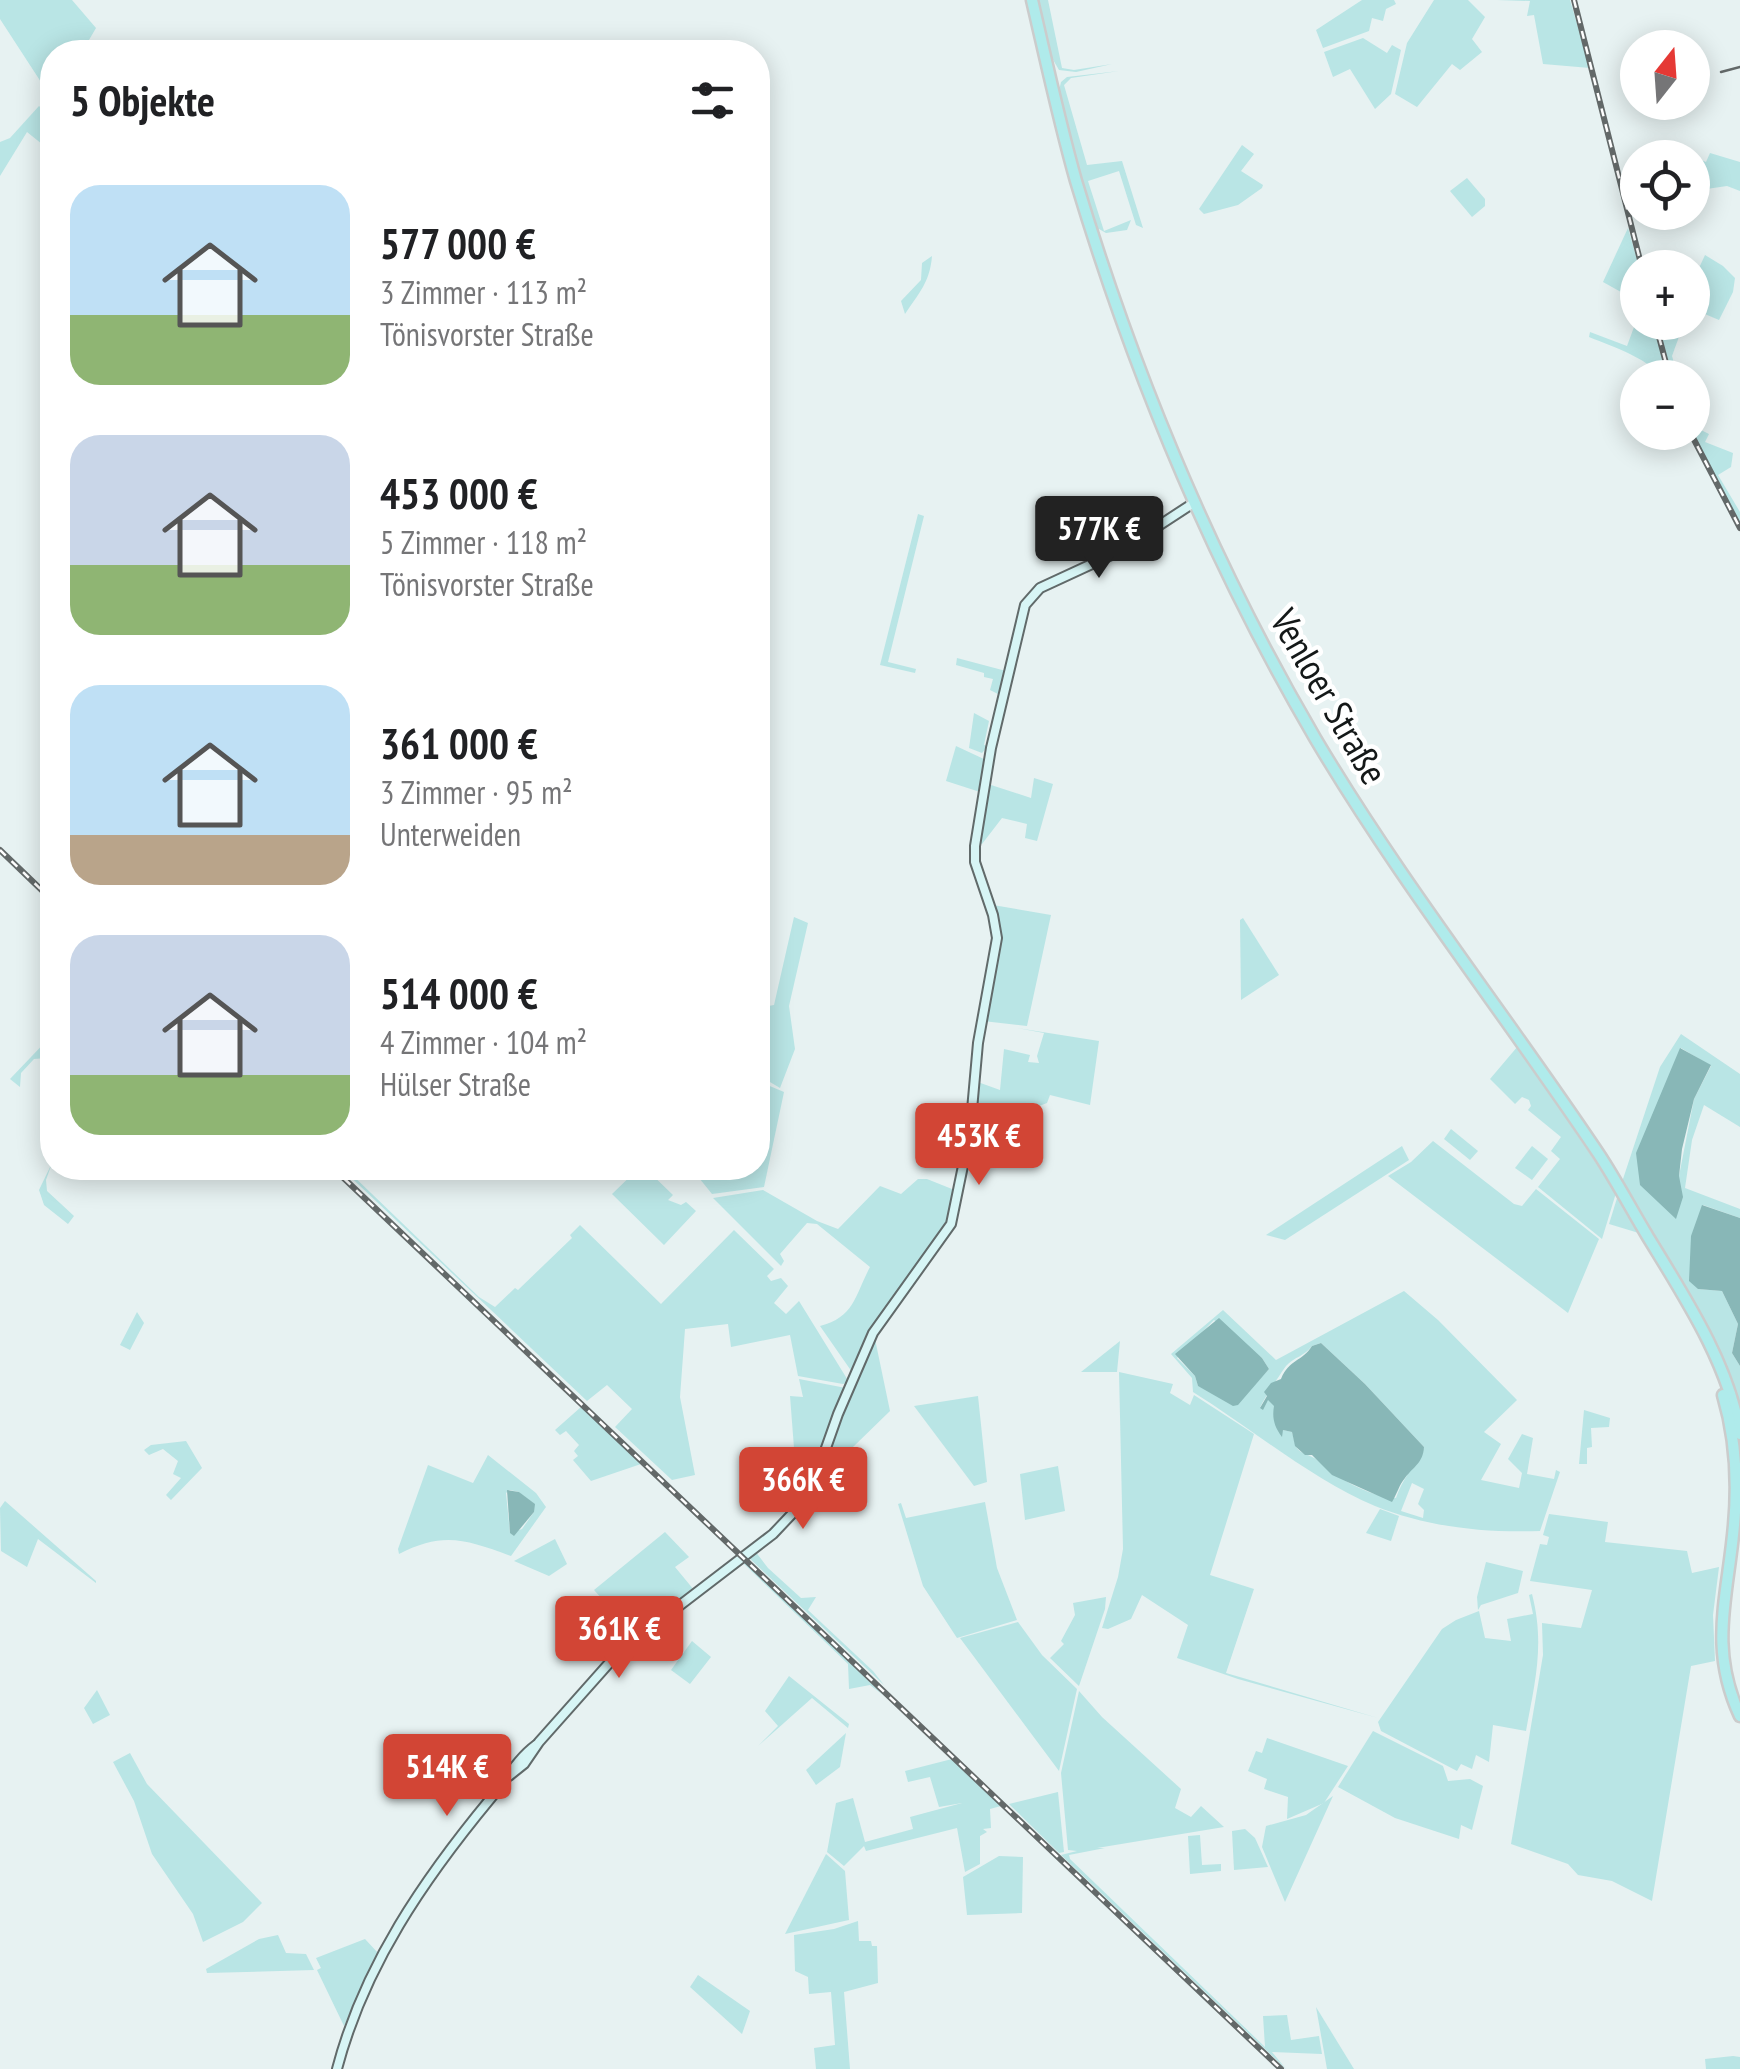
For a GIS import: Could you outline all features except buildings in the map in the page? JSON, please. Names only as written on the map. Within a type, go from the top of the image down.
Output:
[{"type":"main road","name":"Venloer Straße","points":[[1032,0],[1064,135],[1098,250],[1142,373],[1195,502],[1241,598],[1315,737],[1425,909],[1601,1157],[1712,1356],[1734,1404],[1740,1434]]},
{"type":"main road","points":[[337,2069],[360,2001],[410,1904],[456,1838],[619,1652],[780,1528],[809,1496],[873,1333],[954,1216],[970,1132],[978,1043],[996,938],[994,915],[975,862],[974,846],[991,748],[1025,606],[1040,588],[1120,551],[1195,502]]},
{"type":"main road","name":"Venloer Straße","points":[[1712,1356],[1733,1429],[1736,1460],[1734,1520],[1720,1639],[1723,1663],[1740,1716]]},
{"type":"main road","points":[[1734,1520],[1740,1508]]},
{"type":"shaded area","points":[[0,0],[72,0],[96,28],[89,40],[40,40],[40,81],[0,19]]},
{"type":"shaded area","points":[[1037,0],[1048,0],[1062,68],[1112,64],[1076,72],[1059,70],[1048,51]]},
{"type":"shaded area","points":[[1362,0],[1394,0],[1396,4],[1386,9],[1383,21],[1372,18],[1369,31],[1323,48],[1316,30]]},
{"type":"shaded area","points":[[1434,0],[1468,0],[1485,17],[1472,39],[1482,52],[1460,70],[1452,64],[1417,107],[1395,94],[1407,43]]},
{"type":"shaded area","points":[[1497,0],[1570,0],[1590,68],[1543,64],[1534,15],[1527,16],[1530,1]]},
{"type":"shaded area","points":[[1363,38],[1387,53],[1392,45],[1401,50],[1391,94],[1375,109],[1350,69],[1333,77],[1324,52]]},
{"type":"shaded area","points":[[1119,71],[1071,78],[1064,85],[1087,165],[1122,161],[1143,228],[1136,225],[1119,171],[1088,181],[1104,231],[1131,220],[1127,230],[1106,233],[1094,231],[1065,131],[1059,91],[1067,77]]},
{"type":"shaded area","points":[[40,107],[40,142],[27,132],[0,176],[0,142],[10,138]]},
{"type":"shaded area","points":[[1242,145],[1254,154],[1241,171],[1262,188],[1238,205],[1204,214],[1199,209]]},
{"type":"shaded area","points":[[1710,153],[1740,162],[1740,191],[1727,186],[1710,188]]},
{"type":"shaded area","points":[[1467,178],[1485,199],[1485,206],[1472,217],[1450,191]]},
{"type":"shaded area","points":[[1629,230],[1634,250],[1620,250],[1620,292],[1603,282]]},
{"type":"shaded area","points":[[932,256],[926,280],[905,314],[901,301],[921,280],[922,263]]},
{"type":"shaded area","points":[[1710,258],[1735,278],[1733,292],[1719,320],[1710,316]]},
{"type":"shaded area","points":[[1590,332],[1627,346],[1629,340],[1658,340],[1663,360],[1640,360],[1589,337]]},
{"type":"shaded area","points":[[1662,340],[1678,340],[1673,360],[1667,360]]},
{"type":"shaded area","points":[[1710,444],[1733,453],[1731,467],[1718,475],[1740,512],[1740,523],[1701,450],[1710,450]]},
{"type":"shaded area","points":[[918,514],[924,516],[888,662],[916,669],[915,673],[880,665]]},
{"type":"shaded area","points":[[957,658],[1006,671],[1000,695],[990,690],[993,679],[956,665]]},
{"type":"shaded area","points":[[974,713],[989,721],[984,745],[988,746],[982,753],[969,748]]},
{"type":"shaded area","points":[[956,746],[986,760],[980,792],[946,781]]},
{"type":"shaded area","points":[[1034,778],[1053,784],[1037,841],[1025,838],[1027,824],[1002,818],[982,844],[978,842],[988,784],[1031,798]]},
{"type":"shaded area","points":[[993,905],[1051,915],[1027,1026],[983,1021],[996,961]]},
{"type":"shaded area","points":[[794,917],[808,923],[789,1006],[795,1049],[780,1088],[770,1082],[770,1006],[774,1005]]},
{"type":"shaded area","points":[[1243,918],[1279,975],[1241,1000],[1240,920]]},
{"type":"shaded area","points":[[1017,1028],[1099,1041],[1090,1105],[1050,1095],[1047,1103],[1039,1106],[1035,1144],[972,1131],[975,1081],[1000,1090],[1004,1049],[1030,1055],[1028,1062],[1039,1063],[1037,1056],[1044,1033]]},
{"type":"shaded area","points":[[1681,1034],[1740,1074],[1740,1127],[1704,1105],[1692,1140],[1685,1188],[1740,1209],[1740,1218],[1703,1205],[1698,1289],[1722,1291],[1738,1324],[1732,1353],[1740,1366],[1740,1411],[1704,1321],[1622,1182],[1660,1067]],"holes":[[[1681,1048],[1711,1066],[1694,1099],[1679,1176]]]},
{"type":"shaded area","points":[[1518,1046],[1616,1193],[1602,1239],[1538,1187],[1560,1159],[1551,1151],[1561,1137],[1528,1110],[1529,1100],[1522,1097],[1515,1104],[1490,1079]]},
{"type":"shaded area","points":[[40,1048],[40,1058],[34,1059],[21,1073],[20,1087],[10,1079]]},
{"type":"shaded area","points":[[1680,1048],[1711,1065],[1694,1099],[1682,1149],[1679,1176],[1683,1197],[1676,1219],[1640,1185],[1636,1153]]},
{"type":"shaded area","points":[[770,1086],[784,1092],[770,1158]]},
{"type":"shaded area","points":[[1451,1129],[1478,1151],[1470,1160],[1444,1139]]},
{"type":"shaded area","points":[[1433,1141],[1514,1204],[1522,1206],[1536,1189],[1599,1239],[1568,1313],[1388,1176],[1411,1162]]},
{"type":"shaded area","points":[[1402,1146],[1409,1160],[1285,1240],[1266,1235]]},
{"type":"shaded area","points":[[1532,1146],[1548,1159],[1532,1180],[1515,1168]]},
{"type":"shaded area","points":[[918,1179],[957,1191],[950,1220],[908,1278],[852,1372],[820,1326],[847,1311],[870,1267],[817,1224],[807,1223],[780,1254],[784,1261],[781,1266],[713,1198],[763,1190],[838,1229],[880,1186],[901,1194]]},
{"type":"shaded area","points":[[46,1180],[47,1191],[74,1216],[68,1224],[44,1205],[39,1190]]},
{"type":"shaded area","points":[[354,1180],[479,1297],[495,1307],[572,1238],[570,1235],[580,1225],[661,1304],[734,1230],[774,1269],[767,1276],[771,1281],[781,1278],[788,1286],[774,1303],[786,1314],[799,1301],[849,1382],[798,1376],[790,1335],[731,1347],[728,1324],[685,1329],[680,1397],[695,1475],[672,1480],[615,1427],[632,1409],[607,1385],[587,1401]]},
{"type":"shaded area","points":[[627,1180],[657,1180],[673,1195],[668,1200],[681,1205],[686,1202],[696,1211],[664,1245],[612,1194]]},
{"type":"shaded area","points":[[701,1180],[765,1180],[764,1187],[712,1194]]},
{"type":"shaded area","points":[[1618,1195],[1642,1234],[1609,1224]]},
{"type":"shaded area","points":[[1702,1205],[1740,1218],[1740,1366],[1732,1353],[1738,1324],[1722,1291],[1698,1289],[1689,1281],[1691,1236]]},
{"type":"shaded area","points":[[947,1233],[948,1237],[875,1339],[890,1411],[817,1482],[838,1417],[879,1326]]},
{"type":"shaded area","points":[[1404,1291],[1517,1400],[1484,1432],[1501,1444],[1481,1480],[1519,1488],[1522,1473],[1508,1459],[1522,1434],[1533,1438],[1527,1474],[1554,1479],[1556,1470],[1560,1472],[1540,1531],[1477,1530],[1435,1524],[1351,1495],[1193,1392],[1192,1378],[1171,1354],[1223,1310],[1276,1360]],"holes":[[[1214,1320],[1262,1358],[1269,1369],[1241,1399],[1198,1386],[1195,1376],[1177,1358]],[[1321,1343],[1424,1447],[1396,1498],[1353,1485],[1301,1452],[1292,1432],[1283,1430],[1281,1434],[1275,1405],[1268,1399],[1260,1408],[1286,1366]],[[1412,1483],[1424,1489],[1418,1504],[1424,1510],[1423,1518],[1401,1511]]]},
{"type":"shaded area","points":[[137,1312],[144,1323],[130,1350],[120,1345]]},
{"type":"shaded area","points":[[1219,1318],[1269,1369],[1233,1406],[1198,1386],[1195,1376],[1175,1354]]},
{"type":"shaded area","points":[[1120,1341],[1117,1372],[1081,1372]]},
{"type":"shaded area","points":[[1321,1343],[1424,1447],[1420,1461],[1392,1502],[1332,1475],[1312,1455],[1305,1455],[1295,1446],[1292,1432],[1283,1430],[1282,1437],[1274,1422],[1274,1406],[1268,1400],[1263,1410],[1260,1408],[1271,1383],[1281,1379],[1312,1346]]},
{"type":"shaded area","points":[[1119,1372],[1173,1384],[1170,1393],[1190,1405],[1194,1395],[1254,1434],[1210,1575],[1254,1589],[1226,1673],[1378,1718],[1238,1679],[1177,1658],[1188,1625],[1142,1595],[1131,1619],[1102,1628],[1123,1549]]},
{"type":"shaded area","points":[[799,1379],[846,1388],[807,1493],[795,1461],[790,1396],[803,1397]]},
{"type":"shaded area","points":[[978,1396],[987,1482],[974,1486],[914,1406]]},
{"type":"shaded area","points":[[581,1407],[641,1464],[591,1481],[573,1460],[578,1456],[574,1451],[579,1445],[566,1431],[560,1435],[555,1430]]},
{"type":"shaded area","points":[[1584,1410],[1610,1418],[1609,1427],[1591,1428],[1592,1447],[1587,1448],[1587,1464],[1579,1464]]},
{"type":"shaded area","points":[[186,1441],[202,1468],[171,1500],[166,1495],[181,1478],[173,1474],[178,1461],[163,1449],[149,1455],[144,1450],[151,1445]]},
{"type":"shaded area","points":[[488,1455],[536,1493],[546,1507],[511,1556],[455,1540],[429,1542],[399,1554],[428,1465],[473,1483]],"holes":[[[519,1492],[534,1512],[522,1529],[510,1533],[506,1493]]]},
{"type":"shaded area","points":[[1058,1466],[1065,1511],[1025,1520],[1020,1474]]},
{"type":"shaded area","points":[[507,1490],[519,1492],[535,1504],[534,1512],[514,1536],[510,1533]]},
{"type":"shaded area","points":[[5,1501],[96,1583],[38,1539],[27,1567],[1,1551],[0,1508]]},
{"type":"shaded area","points":[[985,1502],[997,1568],[1017,1620],[957,1638],[923,1586],[898,1504],[901,1503],[906,1518]]},
{"type":"shaded area","points":[[1380,1509],[1399,1516],[1391,1541],[1366,1533]]},
{"type":"shaded area","points":[[1549,1514],[1608,1522],[1605,1542],[1687,1551],[1692,1573],[1719,1567],[1713,1615],[1715,1661],[1691,1666],[1652,1901],[1612,1881],[1578,1875],[1568,1864],[1511,1844],[1543,1655],[1542,1623],[1581,1628],[1592,1590],[1530,1581],[1540,1544],[1547,1545],[1549,1537],[1543,1535]]},
{"type":"shaded area","points":[[665,1532],[689,1557],[675,1567],[694,1590],[635,1635],[594,1590]]},
{"type":"shaded area","points":[[555,1539],[567,1564],[549,1576],[514,1561]]},
{"type":"shaded area","points":[[755,1551],[801,1598],[816,1597],[808,1610],[884,1685],[748,1557]]},
{"type":"shaded area","points":[[744,1560],[883,1695],[870,1685],[849,1689],[848,1664]]},
{"type":"shaded area","points":[[1486,1562],[1523,1571],[1518,1593],[1481,1605],[1478,1610],[1477,1597]]},
{"type":"shaded area","points":[[1532,1594],[1538,1646],[1526,1731],[1493,1725],[1489,1762],[1476,1755],[1472,1769],[1461,1764],[1457,1771],[1381,1731],[1378,1722],[1442,1629],[1479,1611],[1485,1638],[1511,1641],[1507,1619],[1533,1614],[1529,1595]]},
{"type":"shaded area","points":[[1106,1597],[1079,1686],[1050,1658],[1064,1644],[1061,1641],[1075,1615],[1073,1603]]},
{"type":"shaded area","points":[[1018,1622],[1042,1655],[1077,1689],[1059,1771],[960,1638]]},
{"type":"shaded area","points":[[692,1641],[711,1657],[690,1684],[671,1670]]},
{"type":"shaded area","points":[[789,1676],[849,1724],[848,1728],[812,1698],[758,1746],[778,1726],[765,1711]]},
{"type":"shaded area","points":[[97,1690],[110,1715],[93,1724],[84,1708]]},
{"type":"shaded area","points":[[1079,1691],[1181,1789],[1175,1808],[1191,1817],[1201,1806],[1224,1827],[1097,1848],[1105,1848],[1069,1855],[1070,1859],[1265,2047],[1263,2016],[1287,2015],[1291,2040],[1319,2036],[1322,2054],[1272,2052],[1286,2069],[1061,1855],[1077,1851],[1068,1850],[1061,1773]]},
{"type":"shaded area","points":[[1373,1731],[1443,1766],[1448,1781],[1470,1779],[1483,1786],[1472,1830],[1461,1825],[1459,1839],[1395,1818],[1338,1787]]},
{"type":"shaded area","points":[[846,1733],[840,1767],[816,1785],[806,1770]]},
{"type":"shaded area","points":[[1267,1738],[1348,1766],[1324,1803],[1287,1819],[1288,1797],[1264,1789],[1267,1779],[1248,1771],[1256,1751],[1262,1753]]},
{"type":"shaded area","points":[[130,1753],[147,1784],[262,1903],[243,1922],[203,1942],[193,1914],[152,1854],[134,1801],[113,1762]]},
{"type":"shaded area","points":[[952,1759],[1001,1806],[990,1809],[991,1828],[983,1829],[987,1832],[980,1836],[980,1864],[965,1872],[957,1828],[866,1851],[864,1846],[844,1866],[827,1852],[836,1803],[853,1798],[865,1842],[913,1829],[910,1817],[962,1803],[939,1807],[930,1777],[908,1782],[905,1771]]},
{"type":"shaded area","points":[[1058,1792],[1064,1852],[1059,1853],[1009,1804]]},
{"type":"shaded area","points":[[1333,1796],[1285,1902],[1262,1847],[1266,1826],[1306,1815]]},
{"type":"shaded area","points":[[1245,1829],[1255,1838],[1268,1867],[1234,1870],[1232,1831]]},
{"type":"shaded area","points":[[1200,1835],[1202,1865],[1221,1864],[1221,1871],[1190,1874],[1188,1836]]},
{"type":"shaded area","points":[[826,1854],[845,1871],[849,1920],[785,1934]]},
{"type":"shaded area","points":[[999,1856],[1023,1857],[1022,1913],[967,1915],[963,1877]]},
{"type":"shaded area","points":[[858,1921],[859,1941],[871,1941],[872,1946],[877,1946],[878,1983],[844,1992],[850,2069],[816,2069],[814,2048],[835,2045],[831,1992],[809,1994],[808,1977],[795,1971],[794,1935]]},
{"type":"shaded area","points":[[278,1935],[286,1953],[306,1954],[314,1970],[207,1973],[206,1969],[259,1939]]},
{"type":"shaded area","points":[[365,1939],[378,1953],[344,2026],[317,1970],[321,1968],[316,1958]]},
{"type":"shaded area","points":[[698,1975],[750,2011],[742,2034],[690,1987]]},
{"type":"shaded area","points":[[1316,2007],[1354,2069],[1327,2069]]},
{"type":"shaded area","points":[[1740,2057],[1740,2069],[1706,2069],[1705,2059]]},
{"type":"tram line","points":[[1721,72],[1740,67]]},
{"type":"railway","points":[[1574,0],[1637,250]]},
{"type":"railway","points":[[1660,340],[1665,360]]},
{"type":"railway","points":[[1699,450],[1740,528]]},
{"type":"railway","points":[[0,850],[40,888]]},
{"type":"railway","points":[[346,1180],[1281,2069]]}]
